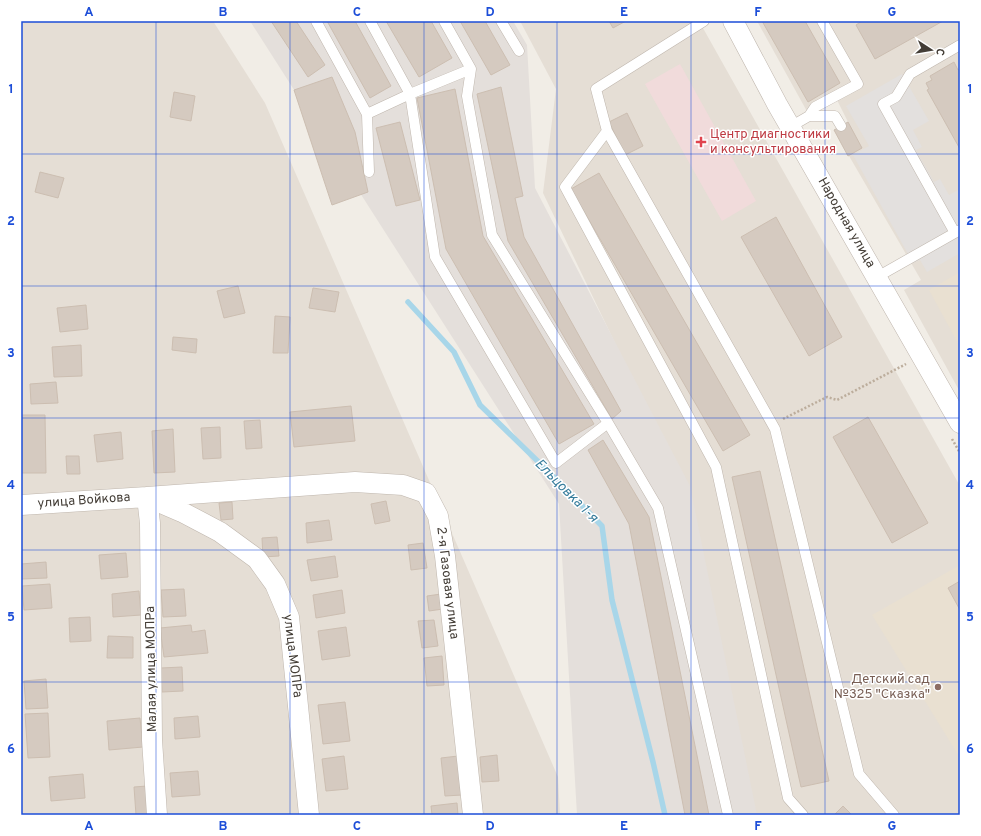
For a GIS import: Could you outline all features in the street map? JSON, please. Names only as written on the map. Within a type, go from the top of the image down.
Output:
[{"type":"street","name":"Народная улица","points":[[733,21],[790,126],[960,424]]},
{"type":"street","name":"2-я Газовая улица","points":[[147,497],[355,482],[403,485],[426,493],[438,516],[445,556],[473,815]]},
{"type":"street","name":"улица Войкова","points":[[21,505],[147,497]]},
{"type":"street","name":"Малая улица МОПРа","points":[[147,497],[150,523],[152,740],[158,815]]},
{"type":"street","name":"улица МОПРа","points":[[147,497],[182,512],[220,532],[257,559],[275,584],[289,617],[309,815]]},
{"type":"lane","points":[[316,21],[367,114],[369,172]]},
{"type":"lane","points":[[370,21],[410,94],[436,257],[556,463],[608,423]]},
{"type":"lane","points":[[444,21],[472,69],[467,96],[492,235],[608,423],[658,508],[728,815]]},
{"type":"lane","points":[[501,21],[519,51]]},
{"type":"lane","points":[[704,21],[596,89],[607,131],[772,424],[777,436],[859,774],[894,815]]},
{"type":"lane","points":[[790,126],[808,116],[815,107],[858,84],[826,22]]},
{"type":"lane","points":[[877,277],[958,232],[883,104],[896,97],[910,74],[960,46]]},
{"type":"lane","points":[[367,114],[410,94],[472,69]]},
{"type":"lane","points":[[808,116],[835,116],[841,126]]},
{"type":"lane","points":[[607,131],[565,187],[716,467],[788,798],[803,815]]},
{"type":"path","points":[[772,424],[827,397],[837,400],[908,363]]},
{"type":"shaded area","points":[[21,21],[213,21],[265,103],[558,777],[560,815],[21,815]]},
{"type":"shaded area","points":[[250,21],[513,21],[527,45],[535,188],[690,486],[757,815],[577,815],[559,504]]},
{"type":"shaded area","points":[[520,21],[699,21],[960,486],[960,815],[737,815],[687,493],[543,193],[556,89]]},
{"type":"shaded area","points":[[757,21],[960,21],[960,392],[904,290],[921,280],[834,130],[848,122],[837,100],[809,115]]},
{"type":"shaded area","name":"Центр диагностики и консультирования","points":[[680,64],[756,201],[722,221],[645,84]]},
{"type":"shaded area","points":[[902,74],[929,121],[913,130],[922,147],[916,150],[934,182],[940,179],[949,195],[960,189],[960,253],[927,272],[920,260],[913,263],[853,155],[869,146],[846,106]]},
{"type":"shaded area","points":[[960,272],[960,347],[929,290]]},
{"type":"shaded area","name":"Детский сад №325 \"Сказка\"","points":[[960,565],[960,758],[872,615]]},
{"type":"building","points":[[271,21],[296,21],[325,65],[308,77]]},
{"type":"building","points":[[327,21],[355,21],[391,86],[370,98]]},
{"type":"building","points":[[386,21],[431,21],[452,58],[419,77]]},
{"type":"building","points":[[460,21],[485,21],[510,65],[491,75]]},
{"type":"building","points":[[609,21],[626,21],[613,28]]},
{"type":"building","points":[[762,21],[805,21],[840,83],[808,102]]},
{"type":"building","points":[[862,21],[943,21],[875,59],[856,25]]},
{"type":"building","points":[[954,62],[958,70],[960,69],[960,149],[927,90],[929,89],[926,83],[932,80],[930,76]]},
{"type":"building","points":[[332,77],[355,132],[368,192],[332,205],[294,90]]},
{"type":"building","points":[[501,87],[523,196],[515,198],[524,237],[621,411],[612,419],[508,241],[477,94]]},
{"type":"building","points":[[455,89],[483,236],[594,424],[559,444],[446,249],[417,98]]},
{"type":"building","points":[[174,92],[195,96],[191,121],[170,117]]},
{"type":"building","points":[[627,113],[643,146],[625,155],[609,122]]},
{"type":"building","points":[[400,122],[420,200],[396,206],[376,128]]},
{"type":"building","points":[[848,122],[862,148],[848,156],[834,130]]},
{"type":"building","points":[[40,172],[64,178],[58,198],[35,192]]},
{"type":"building","points":[[599,173],[750,435],[723,451],[571,189]]},
{"type":"building","points":[[776,217],[842,337],[809,356],[741,237]]},
{"type":"building","points":[[238,286],[245,313],[224,318],[217,291]]},
{"type":"building","points":[[313,288],[339,292],[335,312],[309,308]]},
{"type":"building","points":[[86,305],[88,329],[60,332],[57,308]]},
{"type":"building","points":[[275,316],[290,317],[288,353],[273,353]]},
{"type":"building","points":[[173,337],[197,339],[196,353],[172,350]]},
{"type":"building","points":[[81,345],[82,376],[54,377],[52,347]]},
{"type":"building","points":[[56,382],[58,403],[31,404],[30,384]]},
{"type":"building","points":[[351,406],[355,441],[294,447],[290,412]]},
{"type":"building","points":[[21,415],[45,415],[46,473],[21,473]]},
{"type":"building","points":[[868,417],[928,523],[892,543],[833,437]]},
{"type":"building","points":[[260,420],[262,448],[246,449],[244,421]]},
{"type":"building","points":[[220,427],[221,458],[203,459],[201,428]]},
{"type":"building","points":[[173,429],[175,472],[154,473],[152,431]]},
{"type":"building","points":[[121,432],[123,459],[97,462],[94,435]]},
{"type":"building","points":[[603,440],[649,517],[709,815],[685,815],[629,524],[588,450]]},
{"type":"building","points":[[66,456],[79,456],[80,474],[67,474]]},
{"type":"building","points":[[760,471],[829,781],[801,787],[732,477]]},
{"type":"building","points":[[386,501],[390,521],[375,524],[371,504]]},
{"type":"building","points":[[232,502],[233,519],[221,520],[219,503]]},
{"type":"building","points":[[329,520],[332,540],[307,543],[306,523]]},
{"type":"building","points":[[277,537],[279,556],[263,557],[262,538]]},
{"type":"building","points":[[423,543],[427,568],[411,570],[408,545]]},
{"type":"building","points":[[126,553],[128,577],[101,579],[99,555]]},
{"type":"building","points":[[335,556],[338,577],[311,581],[307,560]]},
{"type":"building","points":[[46,562],[47,578],[21,579],[21,564]]},
{"type":"building","points":[[960,581],[960,610],[948,588]]},
{"type":"building","points":[[50,584],[52,608],[24,610],[22,586]]},
{"type":"building","points":[[184,589],[186,616],[163,617],[161,590]]},
{"type":"building","points":[[342,590],[345,613],[316,618],[313,595]]},
{"type":"building","points":[[139,591],[141,615],[113,617],[112,594]]},
{"type":"building","points":[[441,594],[443,609],[429,611],[427,596]]},
{"type":"building","points":[[90,617],[91,641],[70,642],[69,618]]},
{"type":"building","points":[[434,620],[438,646],[422,648],[418,621]]},
{"type":"building","points":[[191,625],[192,632],[205,630],[208,653],[164,657],[160,628]]},
{"type":"building","points":[[346,627],[350,656],[322,660],[318,631]]},
{"type":"building","points":[[108,636],[133,637],[133,658],[107,658]]},
{"type":"building","points":[[442,656],[444,685],[427,686],[424,658]]},
{"type":"building","points":[[182,667],[183,691],[162,692],[161,668]]},
{"type":"building","points":[[46,679],[48,708],[26,709],[24,681]]},
{"type":"building","points":[[345,702],[350,741],[323,744],[318,705]]},
{"type":"building","points":[[48,713],[50,757],[28,758],[25,714]]},
{"type":"building","points":[[198,716],[200,737],[175,739],[174,718]]},
{"type":"building","points":[[140,718],[143,747],[109,750],[107,721]]},
{"type":"building","points":[[497,755],[499,781],[482,782],[480,757]]},
{"type":"building","points":[[344,756],[348,789],[326,791],[322,759]]},
{"type":"building","points":[[458,756],[462,795],[445,796],[441,758]]},
{"type":"building","points":[[198,771],[200,795],[172,797],[170,773]]},
{"type":"building","points":[[83,774],[85,798],[51,801],[49,777]]},
{"type":"building","points":[[147,786],[150,815],[136,815],[134,787]]},
{"type":"building","points":[[457,803],[458,815],[432,815],[431,806]]},
{"type":"building","points":[[843,806],[852,815],[834,815]]},
{"type":"waterway","name":"Ельцовка 1-я","points":[[408,302],[454,352],[480,405],[602,526],[612,600],[665,815]]},
{"type":"place","name":"Центр диагностики и консультирования","points":[[701,142]]},
{"type":"place","name":"Детский сад №325 \"Сказка\"","points":[[938,687]]}]
